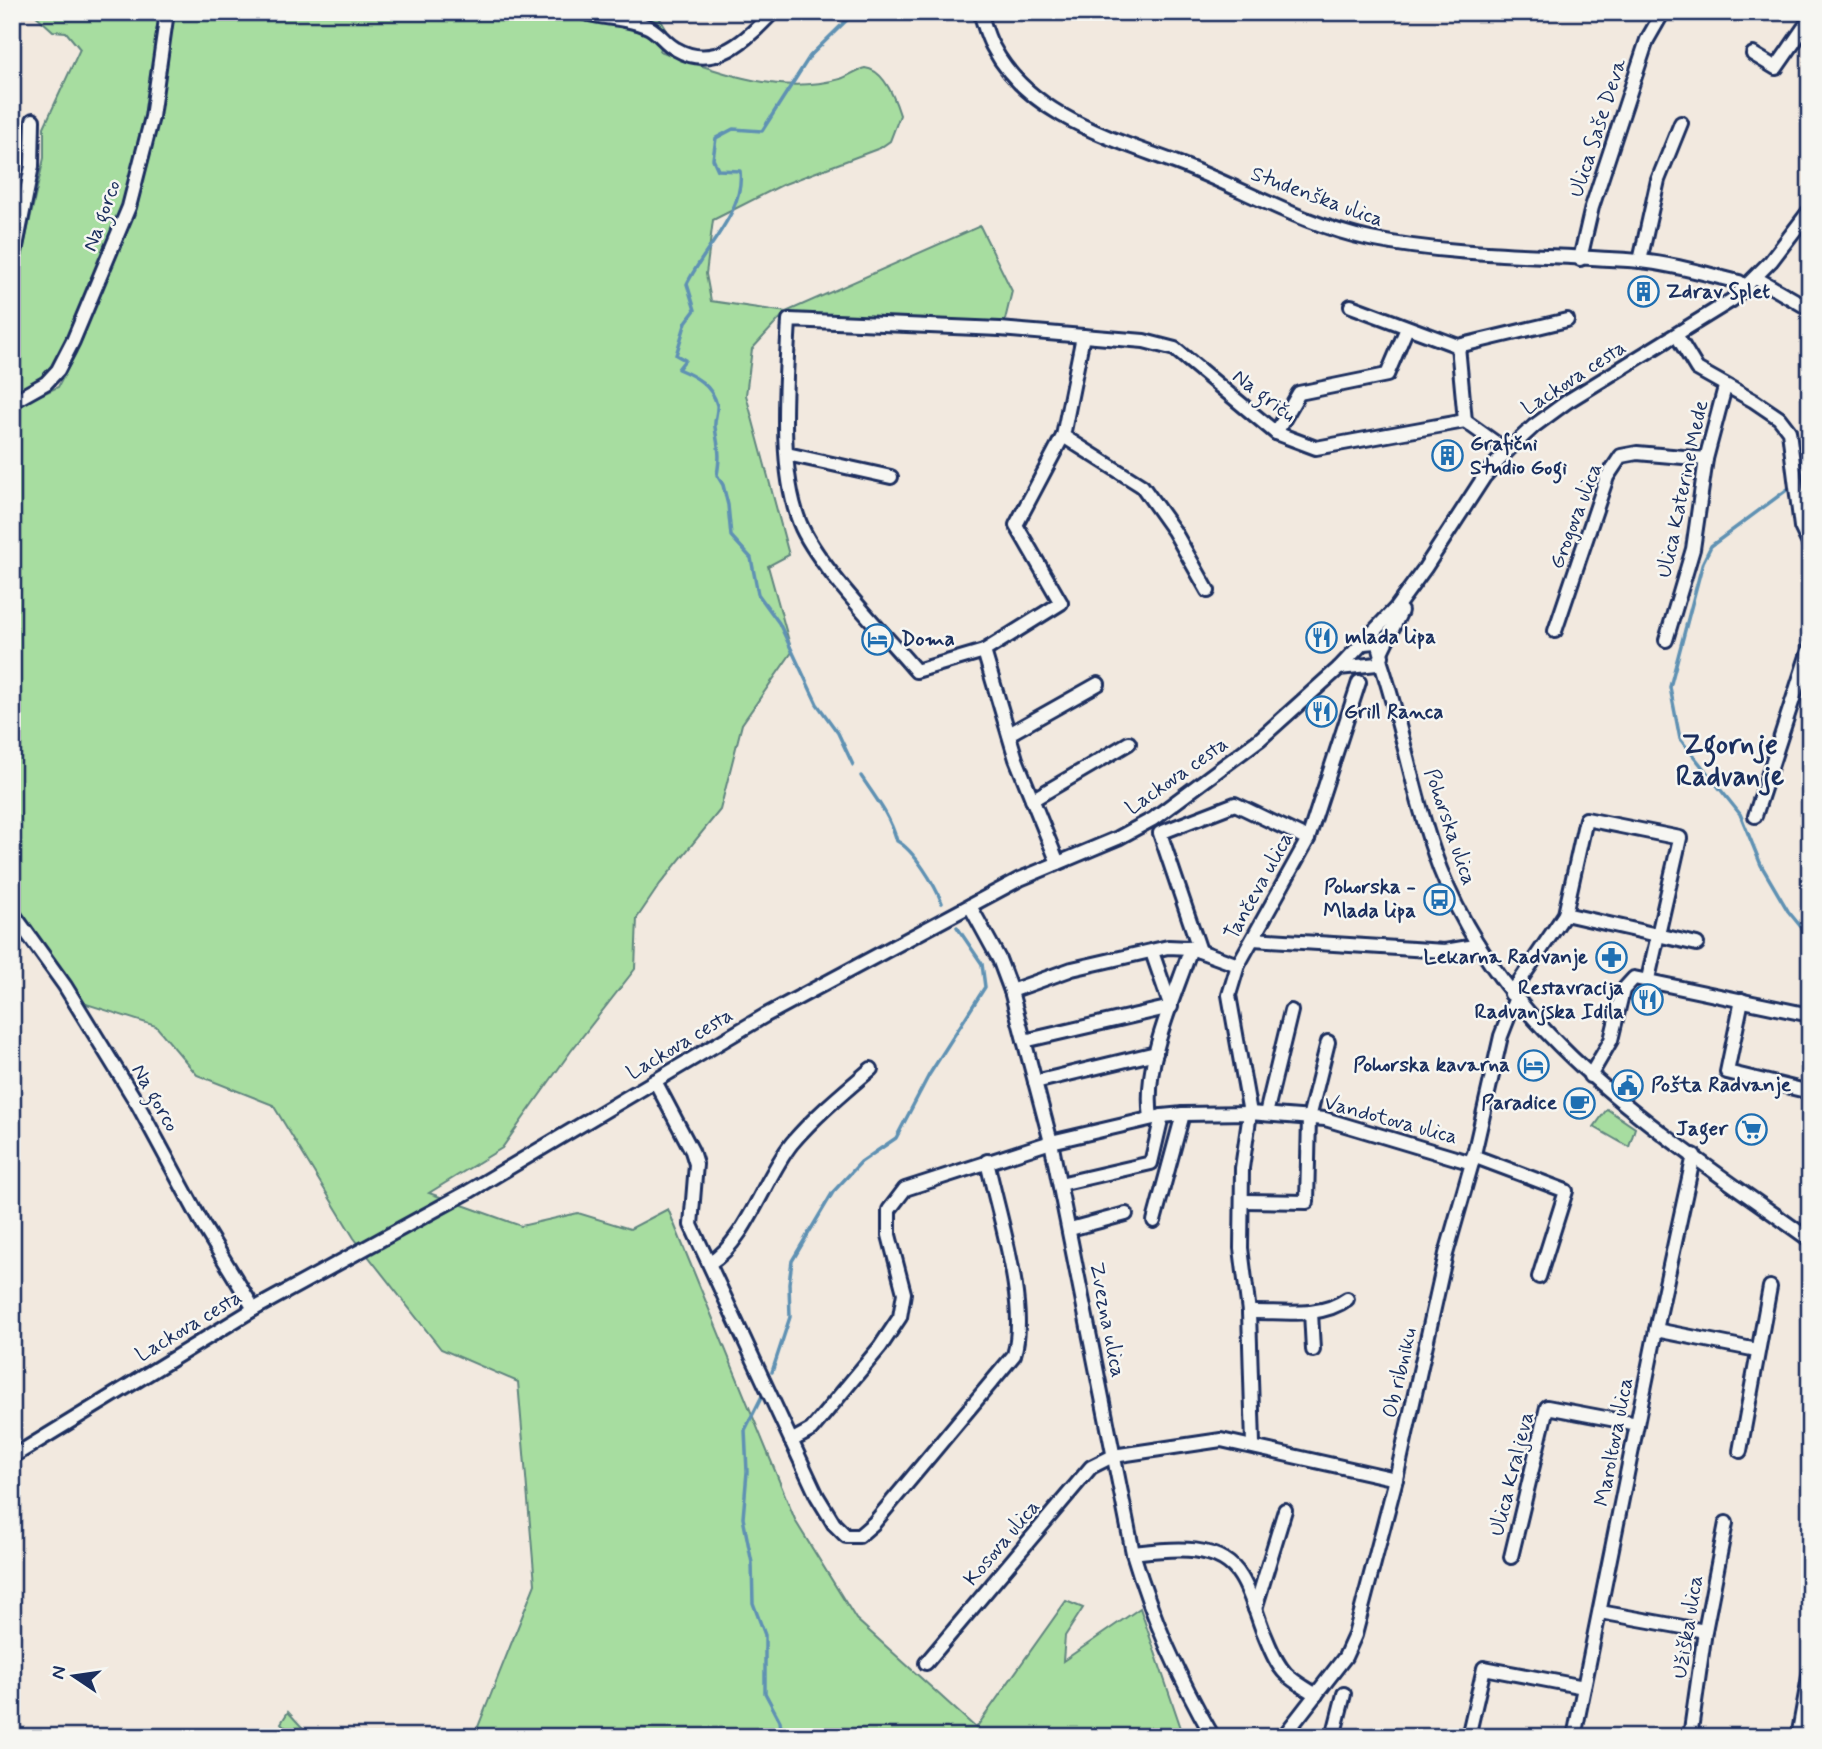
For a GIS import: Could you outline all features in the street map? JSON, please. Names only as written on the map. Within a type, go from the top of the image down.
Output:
[{"type":"street","name":"Na gorco","points":[[12,402],[46,383],[58,370],[73,341],[129,207],[152,117],[167,12]]},
{"type":"street","points":[[582,12],[638,22],[653,29],[672,47],[699,58],[719,54],[744,40],[773,12]]},
{"type":"street","name":"Studenška ulica","points":[[980,12],[993,47],[1023,87],[1064,116],[1130,148],[1177,163],[1294,213],[1367,238],[1454,252],[1640,261],[1751,283],[1810,309]]},
{"type":"street","name":"Ulica Saše Deva","points":[[1580,259],[1592,207],[1647,40],[1663,12]]},
{"type":"street","points":[[1753,54],[1776,68],[1810,19]]},
{"type":"street","points":[[12,267],[32,166],[33,120]]},
{"type":"street","points":[[1640,261],[1658,180],[1681,124]]},
{"type":"street","name":"Lackova cesta","points":[[12,1457],[254,1309],[468,1192],[766,1015],[970,906],[1058,863],[1118,838],[1153,819],[1260,739],[1361,647],[1425,568],[1484,477],[1507,451],[1567,401],[1676,337],[1751,283],[1810,210]]},
{"type":"street","points":[[1351,306],[1458,346],[1566,320]]},
{"type":"street","name":"Na griču","points":[[1083,336],[1063,436],[1016,525],[1061,603],[984,651],[916,671],[826,564],[803,529],[795,506],[787,454],[785,387],[789,320],[1000,329],[1144,341],[1175,349],[1276,433],[1316,448],[1465,421]]},
{"type":"street","points":[[1276,433],[1299,393],[1387,375],[1407,328]]},
{"type":"street","points":[[1676,337],[1697,369],[1754,401],[1784,424],[1792,440],[1801,527],[1810,546]]},
{"type":"street","points":[[1458,346],[1465,421],[1507,451]]},
{"type":"street","name":"Ulica Katerine Mede","points":[[1666,640],[1693,549],[1706,459],[1725,387]]},
{"type":"street","points":[[1063,436],[1142,486],[1174,531],[1208,591]]},
{"type":"street","name":"Grogova ulica","points":[[1555,631],[1607,477],[1620,456],[1637,453],[1706,459]]},
{"type":"street","points":[[787,454],[891,478]]},
{"type":"street","points":[[1810,562],[1810,593]]},
{"type":"street","points":[[1339,667],[1373,660],[1425,568]]},
{"type":"street","points":[[1375,642],[1373,660],[1361,647],[1375,642]]},
{"type":"street","points":[[1755,816],[1810,647]]},
{"type":"street","points":[[984,651],[1032,800],[1058,863]]},
{"type":"street","name":"Pohorska ulica","points":[[1373,660],[1386,682],[1429,838],[1451,894],[1476,943],[1513,997],[1545,1035],[1590,1076],[1810,1240]]},
{"type":"street","name":"Tančeva ulica","points":[[1253,1444],[1248,1312],[1241,1248],[1242,1168],[1250,1113],[1229,995],[1238,965],[1308,839],[1359,682]]},
{"type":"street","points":[[1009,734],[1098,684]]},
{"type":"street","points":[[1032,800],[1129,743]]},
{"type":"street","points":[[1060,1184],[1151,1163],[1156,1117],[1147,1092],[1171,1007],[1196,949],[1160,833],[1235,804],[1308,839]]},
{"type":"street","points":[[1513,997],[1565,914],[1586,819],[1680,838],[1660,936],[1648,979]]},
{"type":"street","name":"Zvezna ulica","points":[[970,906],[999,959],[1011,991],[1051,1142],[1133,1553],[1149,1610],[1179,1677],[1213,1737]]},
{"type":"street","name":"Na gorco","points":[[12,912],[65,986],[137,1103],[204,1227],[254,1309]]},
{"type":"street","points":[[1565,914],[1698,944]]},
{"type":"street","points":[[1253,939],[1445,951],[1469,947],[1476,943]]},
{"type":"street","points":[[1011,991],[1072,969],[1168,947],[1196,949],[1238,965]]},
{"type":"street","points":[[1152,952],[1171,1007]]},
{"type":"street","points":[[1590,1076],[1611,1040],[1628,982],[1634,978],[1810,1015]]},
{"type":"street","name":"Ob ribniku","points":[[1283,1737],[1345,1657],[1355,1634],[1396,1479],[1446,1254],[1513,997]]},
{"type":"street","points":[[1742,1000],[1727,1072],[1810,1092]]},
{"type":"street","points":[[1024,1041],[1171,1007]]},
{"type":"street","points":[[1266,1114],[1291,1011]]},
{"type":"street","points":[[1243,1201],[1307,1202],[1309,1118],[1328,1042]]},
{"type":"street","points":[[1035,1082],[1156,1053]]},
{"type":"street","points":[[710,1263],[731,1245],[767,1179],[793,1143],[871,1069]]},
{"type":"street","points":[[655,1081],[692,1151],[696,1164],[691,1225],[791,1441],[834,1524],[846,1535],[859,1536],[874,1523],[1014,1355],[1020,1336],[1018,1308],[987,1161]]},
{"type":"street","name":"Vandotova ulica","points":[[791,1441],[811,1430],[880,1347],[900,1317],[904,1293],[889,1235],[889,1210],[897,1196],[905,1189],[987,1161],[1051,1142],[1156,1117],[1250,1113],[1325,1119],[1472,1159],[1566,1191],[1539,1277]]},
{"type":"street","points":[[1154,1221],[1183,1114]]},
{"type":"street","name":"Maroltova ulica","points":[[1574,1737],[1694,1155]]},
{"type":"street","points":[[1070,1228],[1126,1214]]},
{"type":"street","points":[[1740,1451],[1756,1350],[1770,1287]]},
{"type":"street","points":[[1248,1312],[1311,1312],[1333,1309],[1347,1299]]},
{"type":"street","points":[[1311,1312],[1313,1350]]},
{"type":"street","points":[[1656,1329],[1756,1350]]},
{"type":"street","name":"Ulica Kraljeva","points":[[1511,1557],[1547,1407],[1637,1424]]},
{"type":"street","points":[[1113,1456],[1221,1440],[1253,1444],[1396,1479]]},
{"type":"street","name":"Kosova ulica","points":[[926,1663],[1091,1467],[1113,1456]]},
{"type":"street","points":[[1255,1609],[1284,1510]]},
{"type":"street","name":"Užiška ulica","points":[[1690,1737],[1705,1631],[1726,1523]]},
{"type":"street","points":[[1133,1553],[1166,1549],[1220,1556],[1241,1576],[1273,1655],[1284,1673],[1316,1695]]},
{"type":"street","points":[[1600,1612],[1705,1631]]},
{"type":"street","points":[[1468,1737],[1484,1668],[1584,1687]]},
{"type":"street","points":[[1798,1737],[1810,1671]]},
{"type":"street","points":[[1334,1737],[1344,1694]]},
{"type":"green space","points":[[32,12],[647,12],[659,17],[666,29],[660,51],[704,67],[749,79],[794,85],[840,79],[865,68],[878,74],[888,86],[900,115],[890,141],[880,148],[782,185],[713,220],[706,274],[711,301],[786,312],[752,349],[746,395],[789,555],[768,566],[792,652],[742,724],[720,810],[660,884],[637,918],[635,969],[571,1051],[502,1148],[429,1193],[521,1226],[578,1213],[630,1229],[668,1209],[796,1522],[856,1619],[976,1728],[1066,1601],[1083,1608],[1065,1636],[1063,1661],[1140,1608],[1184,1737],[474,1737],[535,1584],[518,1382],[441,1349],[354,1238],[273,1105],[197,1075],[156,1026],[64,997],[17,931],[12,919],[12,408],[58,387],[75,355],[12,396],[12,298],[44,158],[44,127],[80,49],[66,32],[53,31]]},
{"type":"green space","points":[[980,226],[1012,291],[1004,324],[912,322],[786,312]]},
{"type":"green space","points":[[1607,1109],[1635,1128],[1629,1147],[1594,1127]]},
{"type":"green space","points":[[288,1712],[311,1737],[295,1737],[281,1723]]},
{"type":"waterway","points":[[853,765],[838,733],[817,704],[779,623],[758,594],[751,558],[731,536],[728,505],[723,485],[717,475],[719,456],[715,398],[696,378],[678,369],[685,360],[676,355],[686,322],[695,310],[687,284],[730,215],[740,186],[740,171],[718,170],[713,159],[716,138],[733,129],[762,131],[810,56],[855,12]]},
{"type":"waterway","points":[[1798,481],[1807,471],[1804,443],[1810,416]]},
{"type":"waterway","points":[[1792,486],[1711,546],[1703,562],[1670,687],[1680,739],[1740,814],[1761,865],[1788,911],[1810,938]]},
{"type":"waterway","points":[[861,776],[886,815],[897,841],[923,869],[942,903]]},
{"type":"waterway","points":[[772,1372],[790,1317],[789,1283],[792,1261],[833,1192],[861,1162],[896,1138],[929,1075],[985,987],[982,964],[957,927]]},
{"type":"waterway","points":[[762,1396],[745,1430],[747,1472],[743,1518],[752,1563],[753,1603],[765,1635],[765,1693],[780,1721],[782,1737]]},
{"type":"place","name":"Zdrav Splet","points":[[1643,292]]},
{"type":"place","name":"Grafični Studio Gogi","points":[[1447,456]]},
{"type":"place","name":"mlada lipa","points":[[1322,637]]},
{"type":"place","name":"Doma","points":[[878,639]]},
{"type":"place","name":"Grill Ranca","points":[[1321,712]]},
{"type":"place","name":"Pohorska - Mlada lipa","points":[[1439,899]]},
{"type":"place","name":"Lekarna Radvanje","points":[[1611,957]]},
{"type":"place","name":"Restavracija Radvanjska Idila","points":[[1647,1000]]},
{"type":"place","name":"Pohorska kavarna","points":[[1533,1065]]},
{"type":"place","name":"Pošta Radvanje","points":[[1628,1085]]},
{"type":"place","name":"Paradice","points":[[1580,1103]]},
{"type":"place","name":"Jager","points":[[1751,1129]]},
{"type":"district","name":"Zgornje Radvanje","points":[[1730,761]]}]
